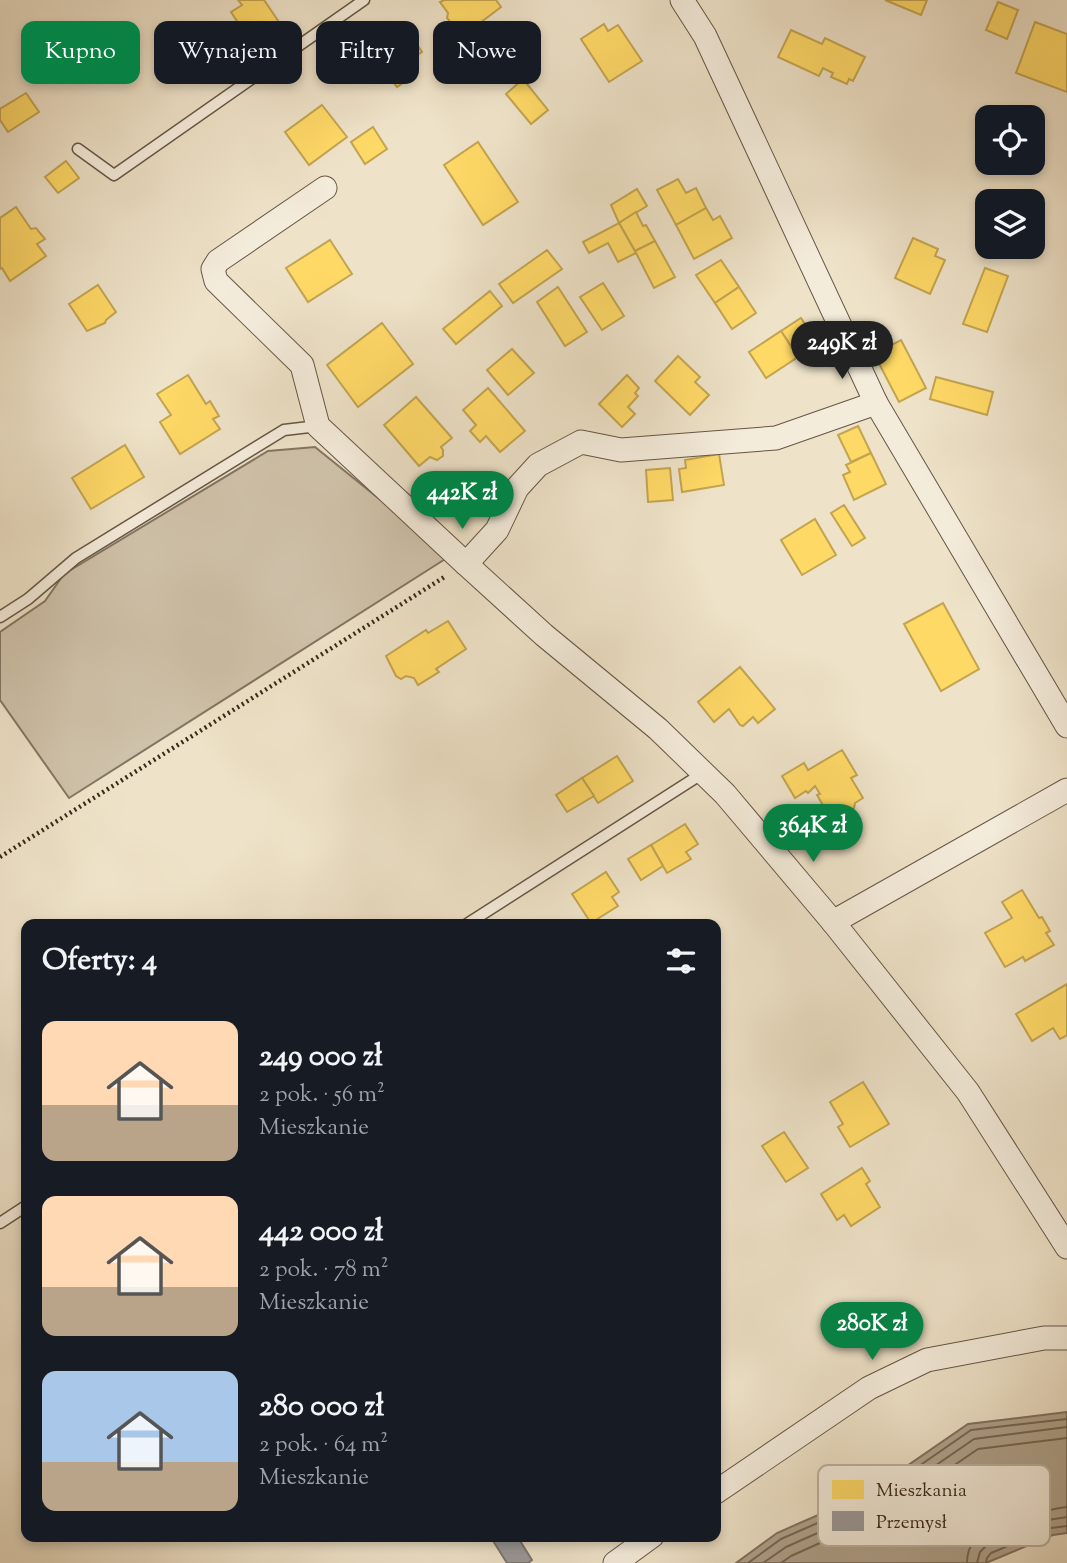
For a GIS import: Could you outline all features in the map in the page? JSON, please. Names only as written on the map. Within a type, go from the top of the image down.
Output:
[{"type":"street","points":[[682,0],[705,36],[876,403],[1067,726]]},
{"type":"street","points":[[325,188],[219,261],[213,269],[216,281],[302,365],[318,426],[544,635],[658,729],[724,794],[833,922],[968,1092],[1067,1247]]},
{"type":"street","points":[[466,564],[497,530],[517,488],[538,465],[581,442],[621,450],[776,438],[876,403]]},
{"type":"street","points":[[833,922],[1067,790]]},
{"type":"street","points":[[721,1489],[869,1388],[927,1360],[1044,1338],[1067,1338]]},
{"type":"street","points":[[615,1563],[644,1542]]},
{"type":"lane","points":[[78,149],[114,175],[364,0]]},
{"type":"lane","points":[[0,617],[28,599],[76,558],[284,430],[318,426]]},
{"type":"lane","points":[[475,919],[703,772]]},
{"type":"lane","points":[[0,1223],[21,1209]]},
{"type":"path","points":[[0,857],[466,564]]},
{"type":"shaded area","points":[[315,447],[450,556],[69,798],[0,700],[0,632],[45,601],[64,574],[268,451]]},
{"type":"water","points":[[1067,1412],[1067,1533],[1050,1536],[1050,1465],[908,1465],[968,1424]]},
{"type":"water","points":[[818,1515],[818,1546],[1027,1546],[986,1563],[736,1563],[777,1533]]},
{"type":"building: Mieszkania","points":[[238,0],[264,0],[278,21],[237,21],[231,12],[242,5]]},
{"type":"building: Mieszkania","points":[[496,0],[501,7],[482,21],[450,21],[448,13],[440,2]]},
{"type":"building: Mieszkania","points":[[885,0],[927,0],[921,15]]},
{"type":"building: Mieszkania","points":[[998,2],[1018,10],[1007,39],[986,30]]},
{"type":"building: Mieszkania","points":[[1035,22],[1067,34],[1067,92],[1016,73]]},
{"type":"building: Mieszkania","points":[[604,24],[608,31],[618,25],[642,61],[609,82],[581,39]]},
{"type":"building: Mieszkania","points":[[791,30],[822,44],[825,38],[865,57],[853,81],[849,79],[847,84],[831,77],[833,73],[823,68],[819,76],[778,57]]},
{"type":"building: Mieszkania","points":[[517,84],[527,84],[548,110],[531,124],[506,94]]},
{"type":"building: Mieszkania","points":[[26,93],[39,112],[8,132],[0,120],[0,109]]},
{"type":"building: Mieszkania","points":[[322,105],[347,137],[309,165],[285,132]]},
{"type":"building: Mieszkania","points":[[373,127],[387,149],[365,164],[351,142]]},
{"type":"building: Mieszkania","points":[[478,142],[518,202],[483,225],[444,165]]},
{"type":"building: Mieszkania","points":[[66,161],[79,178],[58,193],[45,177]]},
{"type":"building: Mieszkania","points":[[678,179],[686,193],[696,188],[706,208],[676,225],[657,190]]},
{"type":"building: Mieszkania","points":[[637,189],[647,206],[619,223],[611,205]]},
{"type":"building: Mieszkania","points":[[16,207],[31,229],[36,228],[45,239],[37,244],[46,256],[10,281],[2,268],[0,269],[0,218]]},
{"type":"building: Mieszkania","points":[[706,208],[713,220],[720,216],[732,238],[694,259],[676,225]]},
{"type":"building: Mieszkania","points":[[636,212],[655,241],[635,251],[619,223]]},
{"type":"building: Mieszkania","points":[[619,223],[636,253],[618,262],[608,243],[589,253],[583,242]]},
{"type":"building: Mieszkania","points":[[913,238],[938,249],[935,256],[945,260],[930,294],[895,278]]},
{"type":"building: Mieszkania","points":[[330,240],[352,274],[308,302],[286,268]]},
{"type":"building: Mieszkania","points":[[655,241],[675,277],[654,288],[635,251]]},
{"type":"building: Mieszkania","points":[[547,250],[562,269],[513,303],[499,284]]},
{"type":"building: Mieszkania","points":[[721,260],[739,287],[715,303],[696,275]]},
{"type":"building: Mieszkania","points":[[985,268],[1008,276],[987,332],[963,324]]},
{"type":"building: Mieszkania","points":[[603,283],[624,316],[602,330],[580,297]]},
{"type":"building: Mieszkania","points":[[98,285],[116,312],[105,323],[87,331],[69,304]]},
{"type":"building: Mieszkania","points":[[558,287],[587,332],[565,346],[537,302]]},
{"type":"building: Mieszkania","points":[[739,287],[756,313],[732,329],[715,303]]},
{"type":"building: Mieszkania","points":[[490,291],[502,306],[456,344],[443,329]]},
{"type":"building: Mieszkania","points":[[801,318],[818,344],[798,357],[781,331]]},
{"type":"building: Mieszkania","points":[[382,323],[413,364],[358,407],[327,365]]},
{"type":"building: Mieszkania","points":[[781,331],[798,357],[766,378],[749,352]]},
{"type":"building: Mieszkania","points":[[901,340],[926,388],[899,402],[874,354]]},
{"type":"building: Mieszkania","points":[[512,349],[534,373],[508,395],[487,370]]},
{"type":"building: Mieszkania","points":[[678,356],[700,377],[695,382],[709,395],[690,415],[655,381]]},
{"type":"building: Mieszkania","points":[[188,375],[206,404],[210,401],[219,416],[213,419],[220,429],[180,454],[160,422],[171,415],[157,394]]},
{"type":"building: Mieszkania","points":[[627,375],[639,388],[635,393],[638,396],[628,407],[635,414],[622,427],[599,404]]},
{"type":"building: Mieszkania","points":[[936,377],[993,392],[987,415],[930,399]]},
{"type":"building: Mieszkania","points":[[488,388],[525,431],[500,452],[486,436],[480,442],[470,431],[476,425],[463,410]]},
{"type":"building: Mieszkania","points":[[416,397],[452,438],[441,447],[443,456],[437,460],[430,457],[419,466],[384,425]]},
{"type":"building: Mieszkania","points":[[858,426],[871,453],[851,462],[838,435]]},
{"type":"building: Mieszkania","points":[[125,445],[144,477],[91,509],[72,478]]},
{"type":"building: Mieszkania","points":[[871,453],[886,484],[854,500],[843,475],[850,472],[846,465]]},
{"type":"building: Mieszkania","points":[[719,454],[724,485],[682,492],[679,469],[686,468],[685,460]]},
{"type":"building: Mieszkania","points":[[670,468],[673,500],[648,502],[646,470]]},
{"type":"building: Mieszkania","points":[[844,505],[865,538],[852,546],[831,513]]},
{"type":"building: Mieszkania","points":[[815,519],[836,555],[802,575],[781,540]]},
{"type":"building: Mieszkania","points":[[943,603],[979,669],[941,691],[904,624]]},
{"type":"building: Mieszkania","points":[[448,621],[466,649],[436,669],[439,672],[418,685],[414,678],[406,676],[401,679],[396,676],[386,656],[426,630],[428,633]]},
{"type":"building: Mieszkania","points":[[740,667],[775,709],[758,723],[753,717],[743,726],[740,725],[729,709],[714,722],[698,702]]},
{"type":"building: Mieszkania","points":[[842,750],[857,775],[851,778],[863,798],[849,811],[843,809],[830,817],[817,795],[820,794],[815,786],[808,793],[806,791],[795,798],[782,776],[804,763],[808,770]]},
{"type":"building: Mieszkania","points":[[617,756],[633,781],[598,803],[582,778]]},
{"type":"building: Mieszkania","points":[[582,778],[594,796],[567,812],[556,795]]},
{"type":"building: Mieszkania","points":[[685,824],[698,844],[686,852],[691,859],[667,873],[651,845]]},
{"type":"building: Mieszkania","points":[[651,845],[663,866],[641,880],[628,859]]},
{"type":"building: Mieszkania","points":[[606,872],[619,892],[612,897],[618,906],[597,919],[588,919],[572,894]]},
{"type":"building: Mieszkania","points":[[1022,890],[1039,918],[1042,917],[1050,931],[1046,933],[1054,945],[1025,961],[1023,957],[1005,967],[985,933],[1012,918],[1002,902]]},
{"type":"building: Mieszkania","points":[[1067,984],[1067,1035],[1060,1039],[1053,1028],[1032,1041],[1016,1014]]},
{"type":"building: Mieszkania","points":[[863,1082],[889,1124],[850,1147],[838,1127],[843,1124],[830,1102]]},
{"type":"building: Mieszkania","points":[[784,1132],[808,1168],[786,1182],[762,1146]]},
{"type":"building: Mieszkania","points":[[862,1168],[870,1181],[866,1184],[880,1207],[851,1226],[844,1215],[837,1220],[821,1194]]},
{"type":"building: Przemysł","points":[[494,1542],[521,1542],[532,1560],[528,1563],[507,1563]]}]
